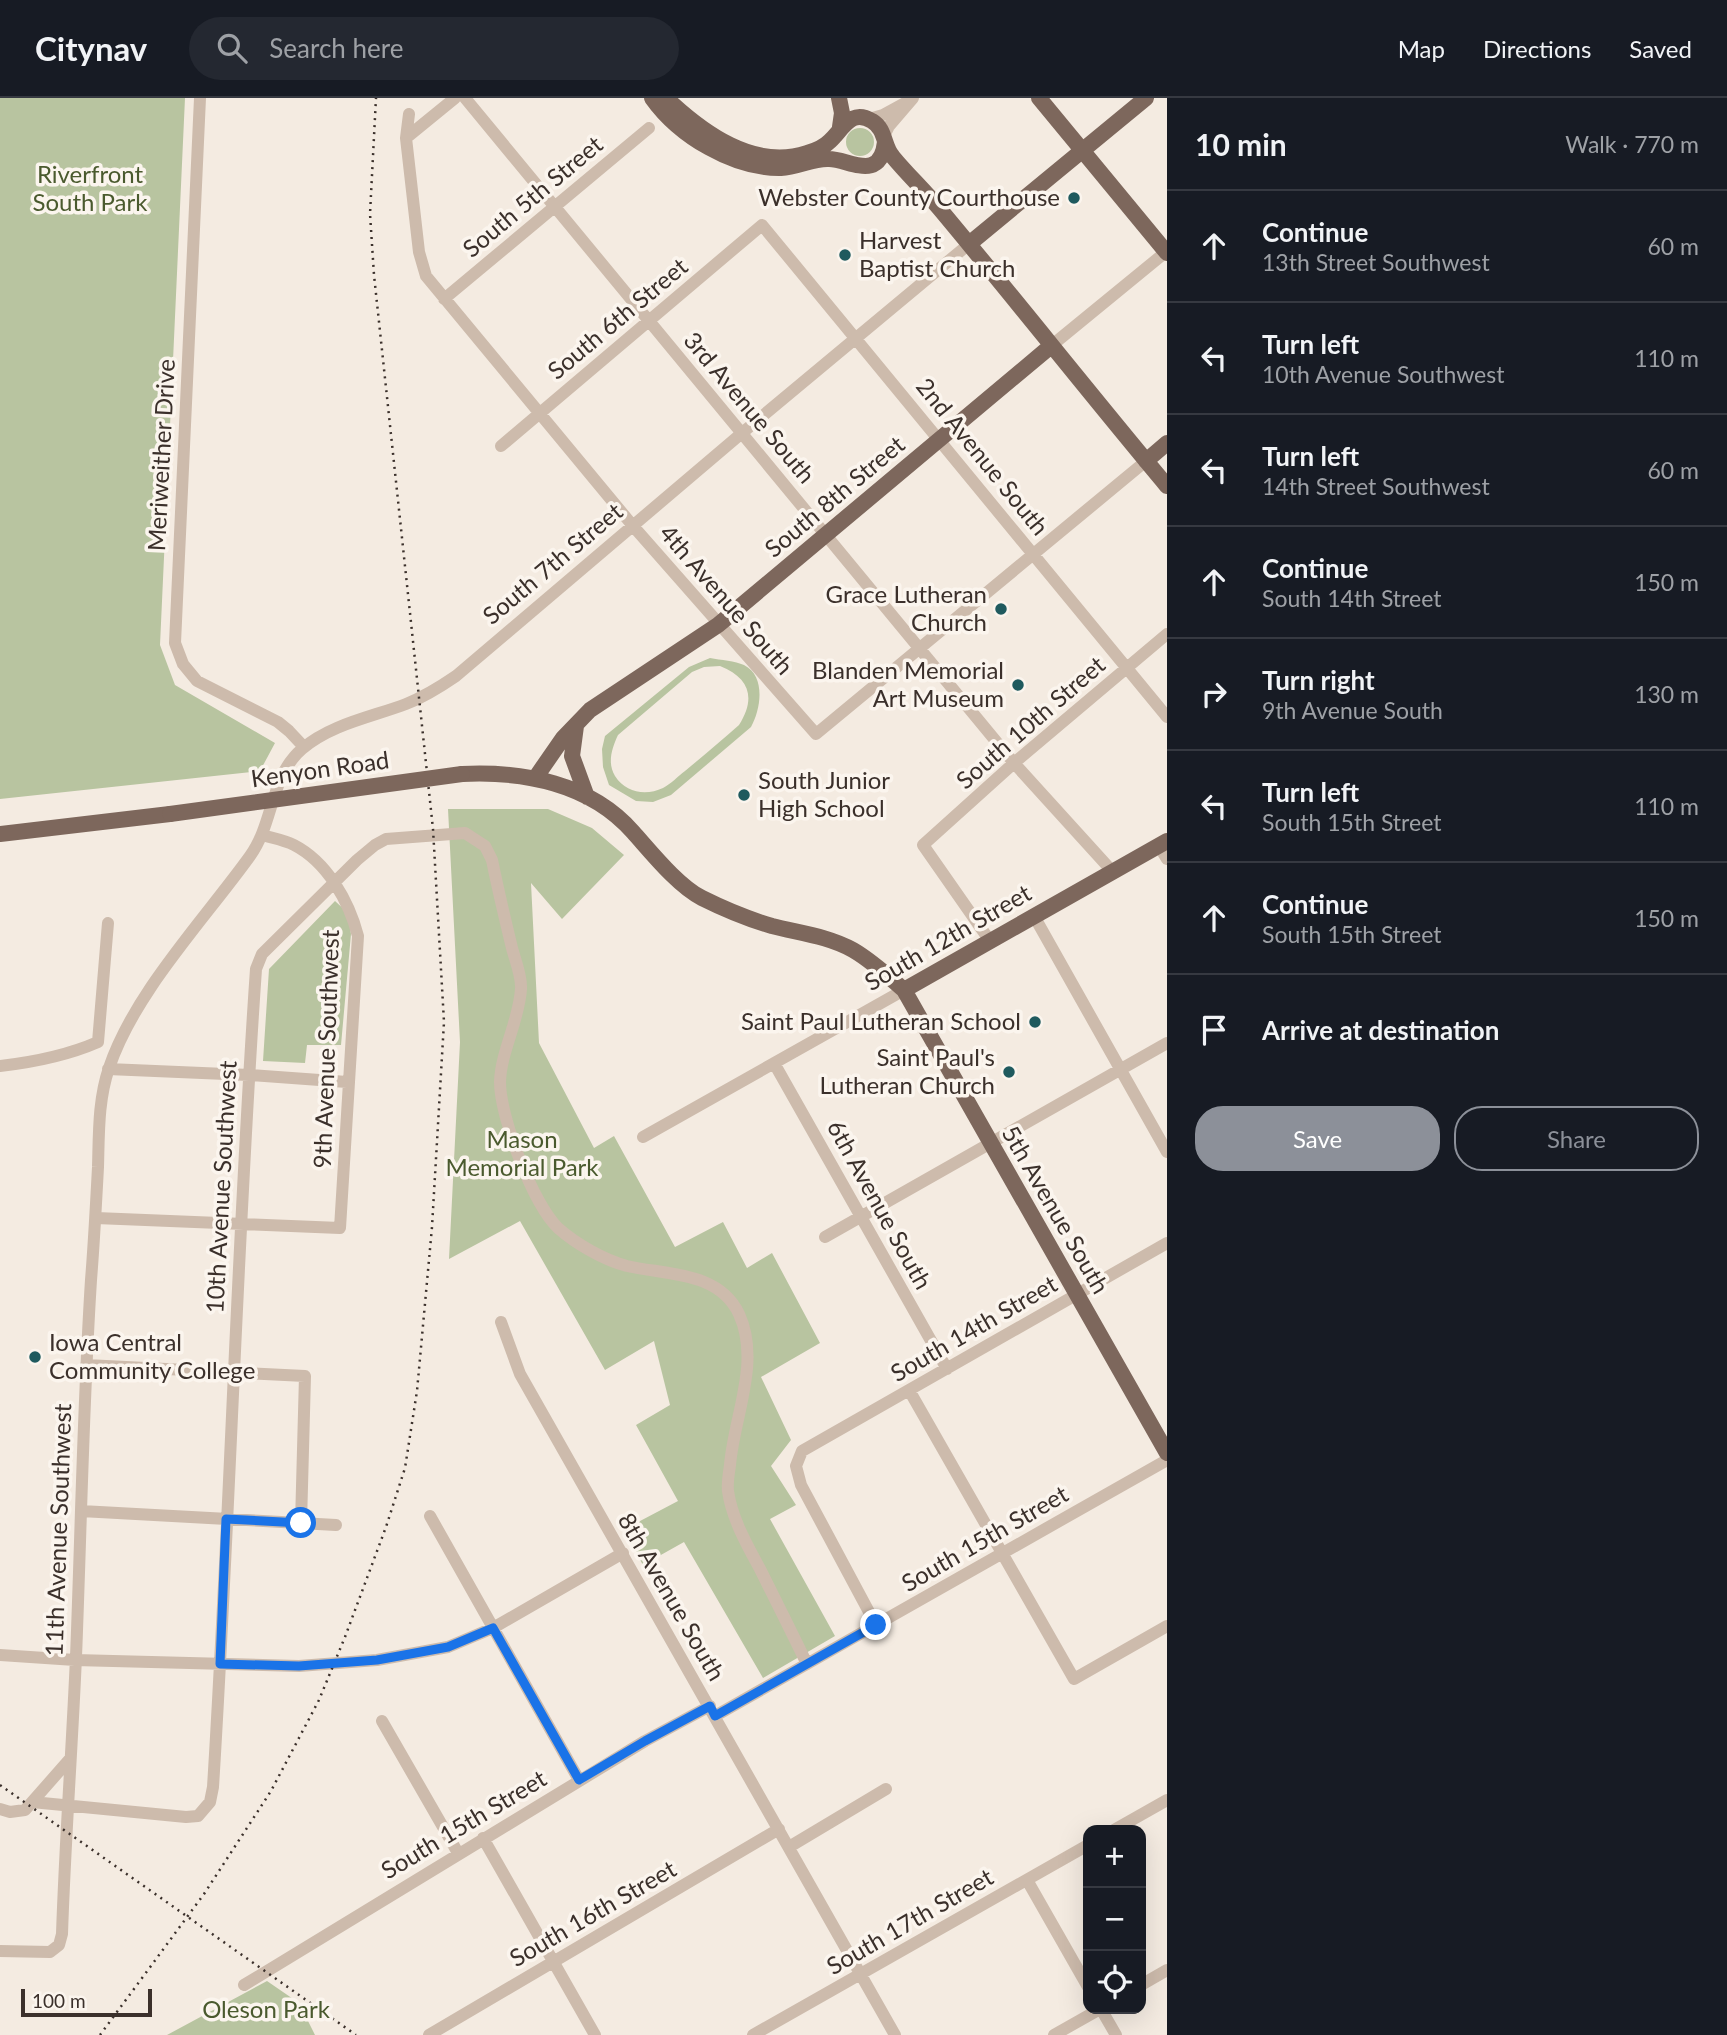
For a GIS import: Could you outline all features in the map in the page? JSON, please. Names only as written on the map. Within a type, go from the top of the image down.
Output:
[{"type":"main road","points":[[652,98],[692,135],[718,152],[743,163],[783,168],[824,159],[857,167],[871,164],[899,174],[921,188]]},
{"type":"main road","points":[[666,98],[708,132],[734,147],[782,157],[804,155],[826,144],[849,120],[867,119]]},
{"type":"main road","points":[[839,98],[842,113],[835,141],[837,152],[847,163]]},
{"type":"main road","points":[[848,98],[867,119],[878,125],[893,157],[969,244],[1167,486]]},
{"type":"main road","points":[[1039,98],[1167,252]]},
{"type":"main road","name":"South 7th Street","points":[[969,244],[1146,98]]},
{"type":"main road","points":[[871,164],[882,153],[884,139]]},
{"type":"main road","name":"South 8th Street","points":[[536,777],[563,738],[590,710],[718,625],[1051,346]]},
{"type":"main road","points":[[1146,461],[1167,443]]},
{"type":"main road","points":[[576,724],[572,756],[587,797]]},
{"type":"main road","name":"Kenyon Road","points":[[0,834],[462,774],[490,773],[536,777],[587,797],[600,803],[631,830]]},
{"type":"main road","name":"5th Avenue South","points":[[631,830],[662,865],[698,896],[771,925],[811,934],[852,949],[876,965],[904,990],[1167,1453]]},
{"type":"main road","name":"South 12th Street","points":[[904,990],[1112,871],[1164,849]]},
{"type":"street","name":"Meriweither Drive","points":[[200,98],[175,643],[183,664],[197,681],[278,722],[304,747]]},
{"type":"street","points":[[406,138],[455,98]]},
{"type":"street","name":"3rd Avenue South","points":[[465,98],[1014,763],[1112,871]]},
{"type":"street","points":[[867,119],[883,115],[912,99]]},
{"type":"street","points":[[884,139],[889,126],[912,99]]},
{"type":"street","name":"4th Avenue South","points":[[409,114],[406,138],[419,252],[426,276],[633,526],[816,734],[920,647]]},
{"type":"street","name":"South 5th Street","points":[[444,299],[649,128]]},
{"type":"street","name":"South 6th Street","points":[[501,446],[762,225]]},
{"type":"street","name":"2nd Avenue South","points":[[762,225],[1167,717]]},
{"type":"street","name":"South 7th Street","points":[[117,1047],[161,975],[211,905],[252,854],[262,835],[283,773],[293,757],[321,736],[409,703],[431,693],[456,676],[969,244]]},
{"type":"street","name":"South 8th Street","points":[[1051,346],[1167,252]]},
{"type":"street","points":[[920,647],[1146,461]]},
{"type":"street","name":"South 10th Street","points":[[990,940],[923,845],[1014,763],[1167,634]]},
{"type":"street","points":[[335,883],[375,845],[386,839],[465,833],[485,846],[492,860],[521,987],[500,1081],[503,1109],[528,1176],[546,1214],[580,1244],[626,1266],[690,1276],[728,1297],[739,1314],[745,1333],[747,1362],[743,1399],[731,1454],[728,1489],[733,1512],[744,1539],[807,1664]]},
{"type":"street","name":"9th Avenue Southwest","points":[[241,1222],[340,1228],[358,936],[352,914],[335,883],[294,845],[262,835]]},
{"type":"street","name":"10th Avenue Southwest","points":[[66,1806],[186,1817],[198,1816],[210,1802],[220,1664],[248,1075],[256,969],[262,954],[335,883]]},
{"type":"street","points":[[1034,916],[1167,1152]]},
{"type":"street","points":[[99,1042],[108,923]]},
{"type":"street","name":"South 12th Street","points":[[643,1137],[904,990]]},
{"type":"street","points":[[0,1066],[61,1056],[99,1042],[117,1047]]},
{"type":"street","points":[[825,1237],[1167,1043]]},
{"type":"street","name":"11th Avenue Southwest","points":[[0,1951],[50,1952],[59,1945],[62,1934],[100,1103],[108,1069],[117,1047]]},
{"type":"street","name":"6th Avenue South","points":[[774,1063],[947,1369]]},
{"type":"street","points":[[108,1069],[347,1082]]},
{"type":"street","points":[[96,1218],[241,1222]]},
{"type":"street","name":"South 14th Street","points":[[876,1625],[801,1485],[796,1466],[802,1451],[1167,1243]]},
{"type":"street","name":"8th Avenue South","points":[[501,1322],[520,1374],[895,2035]]},
{"type":"street","points":[[86,1365],[305,1376],[301,1523]]},
{"type":"street","points":[[909,1390],[1074,1679],[1167,1626]]},
{"type":"street","name":"South 15th Street","points":[[244,1985],[645,1741],[807,1664],[1167,1460]]},
{"type":"street","points":[[80,1511],[336,1525]]},
{"type":"street","points":[[430,1516],[579,1780]]},
{"type":"street","points":[[0,1655],[75,1660],[299,1666],[347,1663],[417,1653],[448,1647],[493,1628],[623,1553]]},
{"type":"street","points":[[382,1721],[458,1853]]},
{"type":"street","points":[[0,1809],[10,1812],[25,1810],[69,1760]]},
{"type":"street","points":[[789,1846],[886,1789]]},
{"type":"street","points":[[1123,1825],[1167,1800]]},
{"type":"street","points":[[32,1802],[66,1806]]},
{"type":"street","name":"South 16th Street","points":[[429,2035],[779,1829]]},
{"type":"street","points":[[483,1838],[595,2035]]},
{"type":"street","name":"South 17th Street","points":[[753,2035],[1083,1848]]},
{"type":"street","points":[[1027,1880],[1083,1978]]},
{"type":"street","points":[[1146,1982],[1167,1970]]},
{"type":"street","points":[[1054,2035],[1091,2014]]},
{"type":"street","points":[[1103,2014],[1116,2035]]},
{"type":"green space","name":"Riverfront South Park","points":[[0,98],[185,98],[160,645],[175,685],[275,743],[260,771],[0,799]]},
{"type":"green space","points":[[860,128],[870,132],[874,142],[870,152],[860,156],[850,152],[846,142],[850,132]]},
{"type":"green space","points":[[710,658],[744,665],[751,670],[756,677],[760,693],[754,720],[751,727],[671,795],[653,802],[636,801],[609,785],[603,767],[602,749],[605,736],[689,667]],"holes":[[[720,666],[738,676],[747,690],[747,706],[739,725],[663,788],[643,792],[620,782],[615,776],[611,761],[618,735],[692,672],[704,667]]]},
{"type":"green space","name":"Mason Memorial Park","points":[[448,809],[548,809],[592,828],[624,855],[562,919],[531,883],[539,1043],[594,1148],[614,1136],[675,1247],[723,1222],[747,1268],[772,1253],[820,1343],[761,1377],[791,1440],[771,1466],[796,1505],[770,1519],[835,1636],[763,1678],[684,1542],[643,1565],[623,1530],[678,1501],[636,1425],[670,1405],[654,1341],[605,1370],[520,1221],[449,1259],[460,1042]]},
{"type":"green space","points":[[335,901],[348,913],[351,934],[341,1045],[307,1045],[305,1063],[263,1061],[269,969]]},
{"type":"green space","name":"Oleson Park","points":[[267,1981],[299,2003],[315,2035],[167,2035]]},
{"type":"railway","points":[[100,2035],[204,1894],[271,1791],[319,1700],[386,1527],[405,1468],[417,1391],[432,1227],[444,1022],[433,829],[374,275],[370,214],[376,98]]},
{"type":"railway","points":[[0,1785],[356,2035]]},
{"type":"place","name":"Webster County Courthouse","points":[[1074,198]]},
{"type":"place","name":"Harvest Baptist Church","points":[[845,255]]},
{"type":"place","name":"Grace Lutheran Church","points":[[1001,609]]},
{"type":"place","name":"Blanden Memorial Art Museum","points":[[1018,685]]},
{"type":"place","name":"South Junior High School","points":[[744,795]]},
{"type":"place","name":"Saint Paul Lutheran School","points":[[1035,1022]]},
{"type":"place","name":"Saint Paul's Lutheran Church","points":[[1009,1072]]},
{"type":"place","name":"Iowa Central Community College","points":[[35,1357]]},
{"type":"route","points":[[301,1523],[226,1519],[220,1664],[299,1666],[377,1660],[448,1647],[493,1628],[579,1780],[710,1706],[715,1716],[876,1625]]}]
